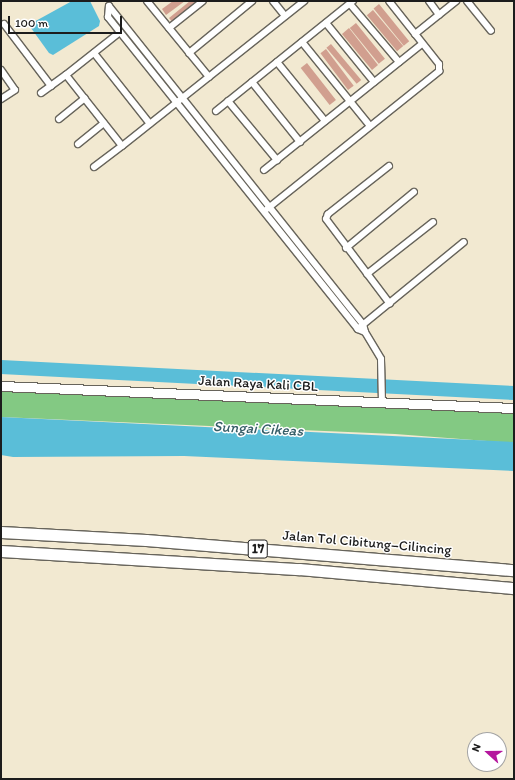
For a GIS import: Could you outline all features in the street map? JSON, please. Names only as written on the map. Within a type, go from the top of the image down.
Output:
[{"type":"highway","name":"Jalan Tol Cibitung–Cilincing","points":[[1,532],[146,540],[514,570]]},
{"type":"highway","name":"17","points":[[1,551],[298,569],[514,588]]},
{"type":"main road","name":"Jalan Raya Kali CBL","points":[[1,386],[382,404],[514,408]]},
{"type":"street","points":[[157,1],[149,3],[209,77]]},
{"type":"street","points":[[169,28],[203,1]]},
{"type":"street","points":[[189,53],[252,1]]},
{"type":"street","points":[[273,1],[285,16]]},
{"type":"street","points":[[94,167],[177,103],[304,1]]},
{"type":"street","points":[[264,211],[439,71],[439,64],[389,1]]},
{"type":"street","points":[[429,1],[439,15]]},
{"type":"street","points":[[415,34],[456,1]]},
{"type":"street","points":[[467,1],[491,31]]},
{"type":"street","points":[[216,111],[352,2],[399,62]]},
{"type":"street","points":[[365,332],[358,329],[108,17],[109,6],[363,324],[365,332],[381,359],[383,374],[382,404]]},
{"type":"street","points":[[326,23],[374,82]]},
{"type":"street","points":[[4,24],[51,86]]},
{"type":"street","points":[[42,93],[120,32]]},
{"type":"street","points":[[302,42],[370,126]]},
{"type":"street","points":[[264,170],[422,44]]},
{"type":"street","points":[[94,53],[150,124]]},
{"type":"street","points":[[277,62],[325,121]]},
{"type":"street","points":[[1,70],[14,90],[1,99]]},
{"type":"street","points":[[66,75],[122,146]]},
{"type":"street","points":[[252,82],[300,142]]},
{"type":"street","points":[[59,120],[85,98]]},
{"type":"street","points":[[228,101],[277,160]]},
{"type":"street","points":[[78,144],[104,123]]},
{"type":"street","points":[[389,166],[326,216],[328,225],[390,304]]},
{"type":"street","points":[[346,248],[414,192]]},
{"type":"street","points":[[367,274],[433,222]]},
{"type":"street","points":[[358,329],[464,242]]},
{"type":"green space","points":[[1,386],[514,407],[514,443],[395,434],[1,417]]},
{"type":"water","points":[[72,1],[90,1],[100,21],[99,26],[53,55],[49,53],[31,28],[32,23]]},
{"type":"water","points":[[1,417],[514,442],[514,471],[184,456],[13,457],[1,455]]},
{"type":"building","points":[[173,1],[185,1],[166,15],[162,9]]},
{"type":"building","points":[[190,1],[201,1],[173,23],[169,18]]},
{"type":"building","points":[[379,4],[409,41],[404,46],[374,8]]},
{"type":"building","points":[[373,10],[403,46],[397,51],[367,15]]},
{"type":"building","points":[[356,23],[385,59],[379,64],[350,28]]},
{"type":"building","points":[[349,28],[378,65],[372,70],[342,34]]},
{"type":"building","points":[[331,44],[361,80],[357,84],[326,48]]},
{"type":"building","points":[[326,49],[354,86],[348,90],[320,53]]},
{"type":"building","points":[[307,63],[336,100],[330,105],[301,68]]},
{"type":"waterway","points":[[1,367],[514,393]]},
{"type":"water label","name":"Sungai Cikeas","points":[[258,429]]}]
